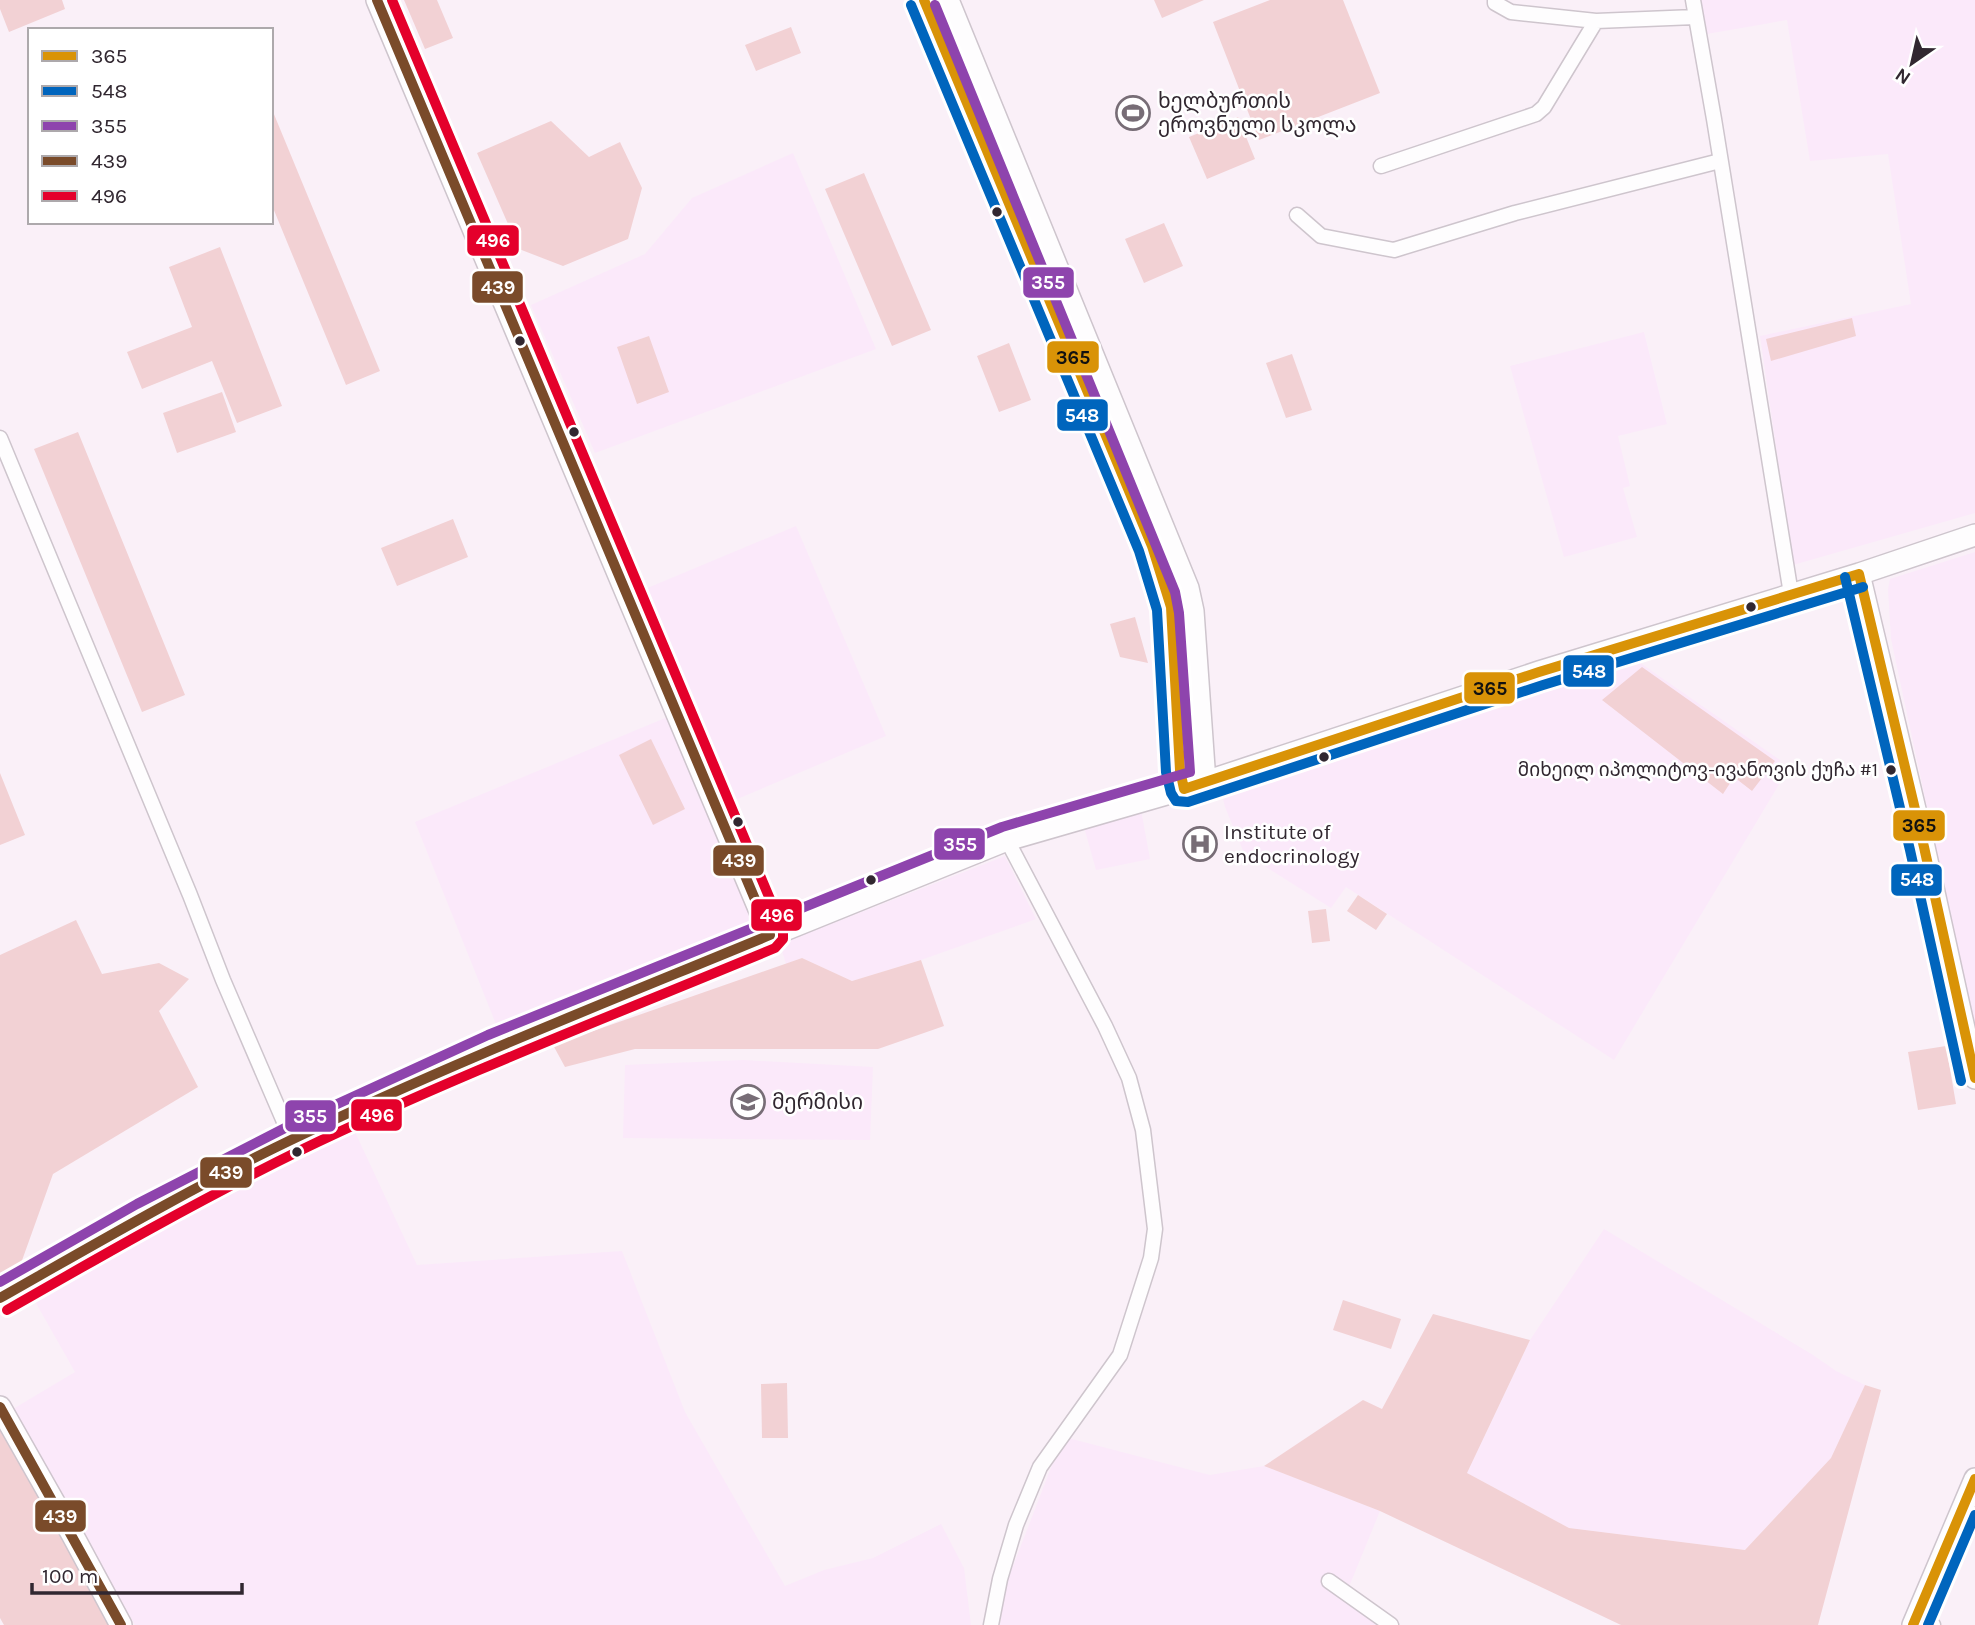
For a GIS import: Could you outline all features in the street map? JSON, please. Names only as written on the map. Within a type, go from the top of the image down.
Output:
[{"type":"main road","points":[[377,0],[770,935]]},
{"type":"main road","points":[[924,0],[973,88]]},
{"type":"main road","points":[[948,0],[973,88],[1039,278],[1117,436],[1160,542],[1188,588],[1193,611],[1205,782]]},
{"type":"main road","points":[[0,1298],[143,1216],[293,1139],[493,1048],[1007,840],[1184,789],[1539,672],[1859,574],[1975,535]]},
{"type":"main road","points":[[1160,542],[1171,607],[1180,770],[1184,789]]},
{"type":"main road","points":[[1859,574],[1975,1079]]},
{"type":"main road","points":[[1177,705],[1198,704]]},
{"type":"main road","points":[[0,1407],[121,1625]]},
{"type":"main road","points":[[1920,1623],[1975,1479]]},
{"type":"street","points":[[1494,0],[1511,12],[1596,21],[1695,18]]},
{"type":"street","points":[[1693,0],[1791,594]]},
{"type":"street","points":[[1381,166],[1536,114],[1544,107],[1596,21]]},
{"type":"street","points":[[1297,215],[1321,236],[1394,250],[1515,213],[1720,161]]},
{"type":"street","points":[[0,438],[190,895],[223,981],[293,1139]]},
{"type":"street","points":[[990,1625],[1016,1525],[1040,1466],[1120,1355],[1151,1258],[1155,1229],[1143,1130],[1129,1078],[1105,1026],[1007,840]]},
{"type":"street","points":[[1329,1581],[1391,1625]]},
{"type":"shaded area","points":[[0,0],[62,0],[65,9],[9,32],[0,9]]},
{"type":"shaded area","points":[[404,0],[437,0],[453,38],[425,49]]},
{"type":"shaded area","points":[[1154,0],[1204,0],[1162,18]]},
{"type":"shaded area","points":[[1270,0],[1343,0],[1380,93],[1259,140],[1213,22]]},
{"type":"shaded area","points":[[1701,0],[1975,0],[1975,513],[1793,565],[1760,336],[1911,304],[1888,154],[1810,161],[1787,20],[1707,34]]},
{"type":"shaded area","points":[[791,27],[801,53],[756,71],[745,45]]},
{"type":"shaded area","points":[[273,112],[380,371],[346,385],[273,208]]},
{"type":"shaded area","points":[[1238,117],[1255,159],[1207,179],[1189,137]]},
{"type":"shaded area","points":[[551,121],[589,157],[620,142],[642,188],[628,239],[563,266],[519,249],[477,153]]},
{"type":"shaded area","points":[[793,153],[876,349],[595,453],[531,305],[645,254],[692,198]]},
{"type":"shaded area","points":[[864,173],[931,330],[892,346],[825,189]]},
{"type":"shaded area","points":[[1164,223],[1183,266],[1144,283],[1125,239]]},
{"type":"shaded area","points":[[220,247],[282,406],[237,423],[212,361],[142,389],[127,352],[192,327],[169,267]]},
{"type":"shaded area","points":[[1852,318],[1856,336],[1771,361],[1766,339]]},
{"type":"shaded area","points":[[1644,332],[1667,424],[1618,436],[1630,486],[1623,488],[1637,537],[1564,557],[1510,366]]},
{"type":"shaded area","points":[[649,336],[669,392],[637,404],[617,347]]},
{"type":"shaded area","points":[[1009,343],[1031,400],[999,412],[977,356]]},
{"type":"shaded area","points":[[1292,354],[1312,410],[1286,418],[1266,363]]},
{"type":"shaded area","points":[[222,392],[236,432],[177,453],[163,413]]},
{"type":"shaded area","points":[[78,432],[185,695],[142,712],[34,449]]},
{"type":"shaded area","points":[[453,519],[468,557],[397,586],[381,548]]},
{"type":"shaded area","points":[[796,526],[886,736],[735,800],[645,589]]},
{"type":"shaded area","points":[[1975,552],[1975,1031],[1891,639],[1888,589],[1890,579]]},
{"type":"shaded area","points":[[1135,617],[1148,663],[1120,657],[1110,624]]},
{"type":"shaded area","points":[[1636,660],[1780,760],[1784,776],[1614,1060],[1346,887],[1331,908],[1244,853],[1225,807],[1220,786]]},
{"type":"shaded area","points":[[1642,667],[1775,761],[1752,791],[1734,777],[1723,794],[1602,700]]},
{"type":"shaded area","points":[[670,716],[753,913],[750,925],[500,1034],[415,822]]},
{"type":"shaded area","points":[[651,739],[685,809],[653,825],[619,755]]},
{"type":"shaded area","points":[[0,773],[25,835],[0,845]]},
{"type":"shaded area","points":[[1141,810],[1150,859],[1096,870],[1084,827]]},
{"type":"shaded area","points":[[1005,856],[1036,919],[921,960],[852,981],[802,958],[786,964],[780,944]]},
{"type":"shaded area","points":[[1358,895],[1387,914],[1376,930],[1347,911]]},
{"type":"shaded area","points":[[1326,909],[1330,941],[1312,943],[1308,911]]},
{"type":"shaded area","points":[[76,920],[102,974],[159,963],[189,979],[159,1011],[198,1087],[53,1174],[20,1266],[0,1278],[0,955]]},
{"type":"shaded area","points":[[802,958],[852,981],[921,960],[944,1026],[878,1049],[635,1049],[565,1067],[553,1045]]},
{"type":"shaded area","points":[[1946,1046],[1956,1104],[1918,1110],[1908,1052]]},
{"type":"shaded area","name":"მერმისი","points":[[743,1060],[873,1067],[870,1140],[623,1138],[625,1065]]},
{"type":"shaded area","points":[[348,1128],[355,1132],[417,1265],[622,1251],[685,1412],[785,1586],[824,1570],[873,1558],[941,1524],[964,1568],[971,1625],[135,1625],[13,1409],[75,1372],[32,1296]]},
{"type":"shaded area","points":[[1604,1229],[1836,1371],[1865,1385],[1831,1458],[1745,1550],[1569,1528],[1467,1473],[1530,1340]]},
{"type":"shaded area","points":[[1343,1300],[1401,1319],[1391,1349],[1333,1330]]},
{"type":"shaded area","points":[[1433,1314],[1530,1340],[1467,1473],[1569,1528],[1745,1550],[1831,1458],[1865,1385],[1881,1390],[1818,1625],[1621,1625],[1380,1511],[1264,1466],[1363,1400],[1382,1409]]},
{"type":"shaded area","points":[[787,1383],[788,1438],[762,1438],[761,1384]]},
{"type":"shaded area","points":[[0,1422],[115,1625],[4,1625],[0,1618]]},
{"type":"shaded area","points":[[1068,1438],[1210,1475],[1264,1466],[1380,1511],[1344,1599],[1385,1625],[1000,1625],[1005,1587],[1052,1465]]},
{"type":"transit line","name":"439","points":[[0,1298],[182,1196],[352,1111],[470,1059],[770,935],[377,0]]},
{"type":"transit line","name":"496","points":[[7,1310],[188,1208],[299,1151],[476,1071],[775,948],[783,939],[783,930],[392,0]]},
{"type":"transit line","name":"365","points":[[924,0],[1152,546],[1171,607],[1180,770],[1184,789],[1539,672],[1859,574]]},
{"type":"transit line","name":"548","points":[[911,5],[1139,551],[1157,610],[1166,772],[1171,793],[1176,801],[1188,802],[1543,685],[1863,587]]},
{"type":"transit line","name":"355","points":[[0,1282],[137,1204],[287,1127],[488,1035],[1002,827],[1190,772],[1179,613],[1175,592],[935,5]]},
{"type":"transit line","name":"365","points":[[1859,574],[1924,847],[1975,1078]]},
{"type":"transit line","name":"548","points":[[1845,577],[1910,850],[1961,1081]]},
{"type":"transit line","name":"439","points":[[0,1407],[121,1625]]},
{"type":"transit line","name":"365","points":[[1913,1625],[1975,1479]]},
{"type":"transit line","name":"548","points":[[1928,1625],[1975,1515]]},
{"type":"place","name":"ხელბურთის ეროვნული სკოლა","points":[[1133,113]]},
{"type":"place","name":"მიხეილ იპოლიტოვ-ივანოვის ქუჩა #1","points":[[1891,770]]},
{"type":"place","name":"Institute of endocrinology","points":[[1200,844]]},
{"type":"place","name":"მერმისი","points":[[748,1102]]}]
